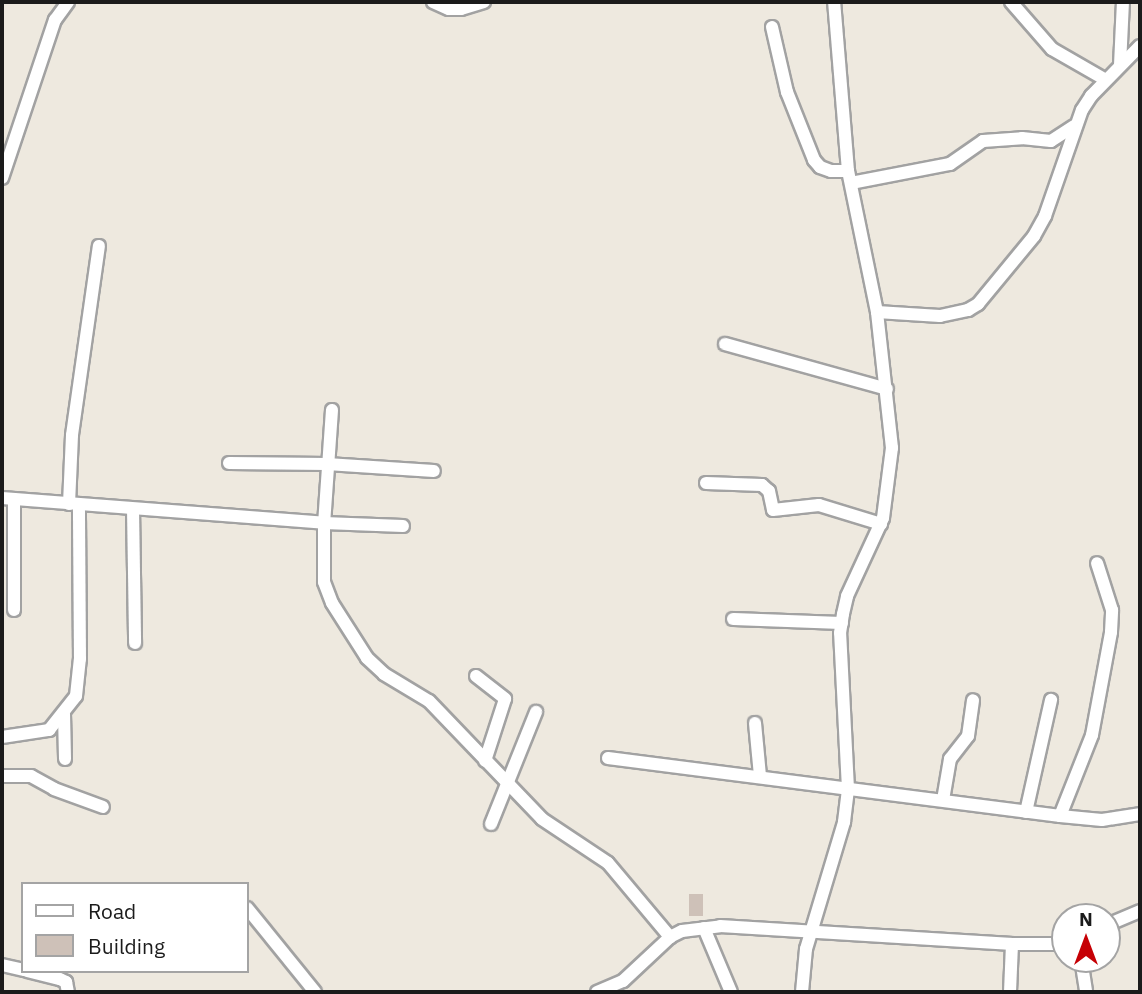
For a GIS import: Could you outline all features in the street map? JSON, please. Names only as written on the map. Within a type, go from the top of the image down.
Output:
[{"type":"street","points":[[2,178],[60,2]]},
{"type":"street","points":[[55,20],[68,2]]},
{"type":"street","points":[[433,2],[449,9],[461,9],[484,2]]},
{"type":"street","points":[[802,992],[803,970],[811,930],[844,822],[848,789],[842,623],[847,596],[881,524],[889,490],[892,448],[877,312],[850,177],[834,2]]},
{"type":"street","points":[[1011,2],[1052,49],[1106,80]]},
{"type":"street","points":[[1121,65],[1123,2]]},
{"type":"street","points":[[772,27],[787,92],[803,138],[814,160],[831,171],[850,177],[950,164],[983,141],[1022,138],[1051,141],[1074,126]]},
{"type":"street","points":[[877,312],[940,316],[968,310],[978,304],[1034,236],[1045,216],[1074,126],[1091,96],[1140,46]]},
{"type":"street","points":[[2,737],[43,733],[64,714],[76,696],[80,659],[72,435],[99,246]]},
{"type":"street","points":[[725,344],[887,389]]},
{"type":"street","points":[[332,410],[324,523],[326,593],[367,658],[384,674],[429,701],[542,819],[608,863],[670,937]]},
{"type":"street","points":[[229,463],[327,464],[434,471]]},
{"type":"street","points":[[706,483],[762,485],[769,491],[773,510],[820,505],[881,524]]},
{"type":"street","points":[[14,610],[8,499],[324,523],[403,526]]},
{"type":"street","points":[[133,509],[135,643]]},
{"type":"street","points":[[1060,816],[1091,735],[1111,632],[1112,610],[1097,563]]},
{"type":"street","points":[[733,619],[842,623]]},
{"type":"street","points":[[476,676],[503,694],[503,709],[485,761]]},
{"type":"street","points":[[943,800],[950,759],[968,736],[973,699]]},
{"type":"street","points":[[1026,812],[1051,700]]},
{"type":"street","points":[[491,824],[536,712]]},
{"type":"street","points":[[64,714],[65,759]]},
{"type":"street","points":[[755,723],[760,776]]},
{"type":"street","points":[[608,758],[1060,816],[1102,820],[1140,814]]},
{"type":"street","points":[[2,775],[31,776],[54,789],[103,807]]},
{"type":"street","points":[[248,909],[315,992]]},
{"type":"street","points":[[1121,919],[1140,911]]},
{"type":"street","points":[[704,928],[731,992]]},
{"type":"street","points":[[597,992],[615,989],[670,937],[682,931],[704,928],[811,930],[1013,944],[1051,944]]},
{"type":"street","points":[[1010,992],[1013,944]]},
{"type":"street","points":[[2,965],[21,970]]},
{"type":"street","points":[[32,973],[66,982],[68,992]]},
{"type":"street","points":[[1083,973],[1086,992]]},
{"type":"building","points":[[689,894],[703,894],[703,916],[689,916]]}]
